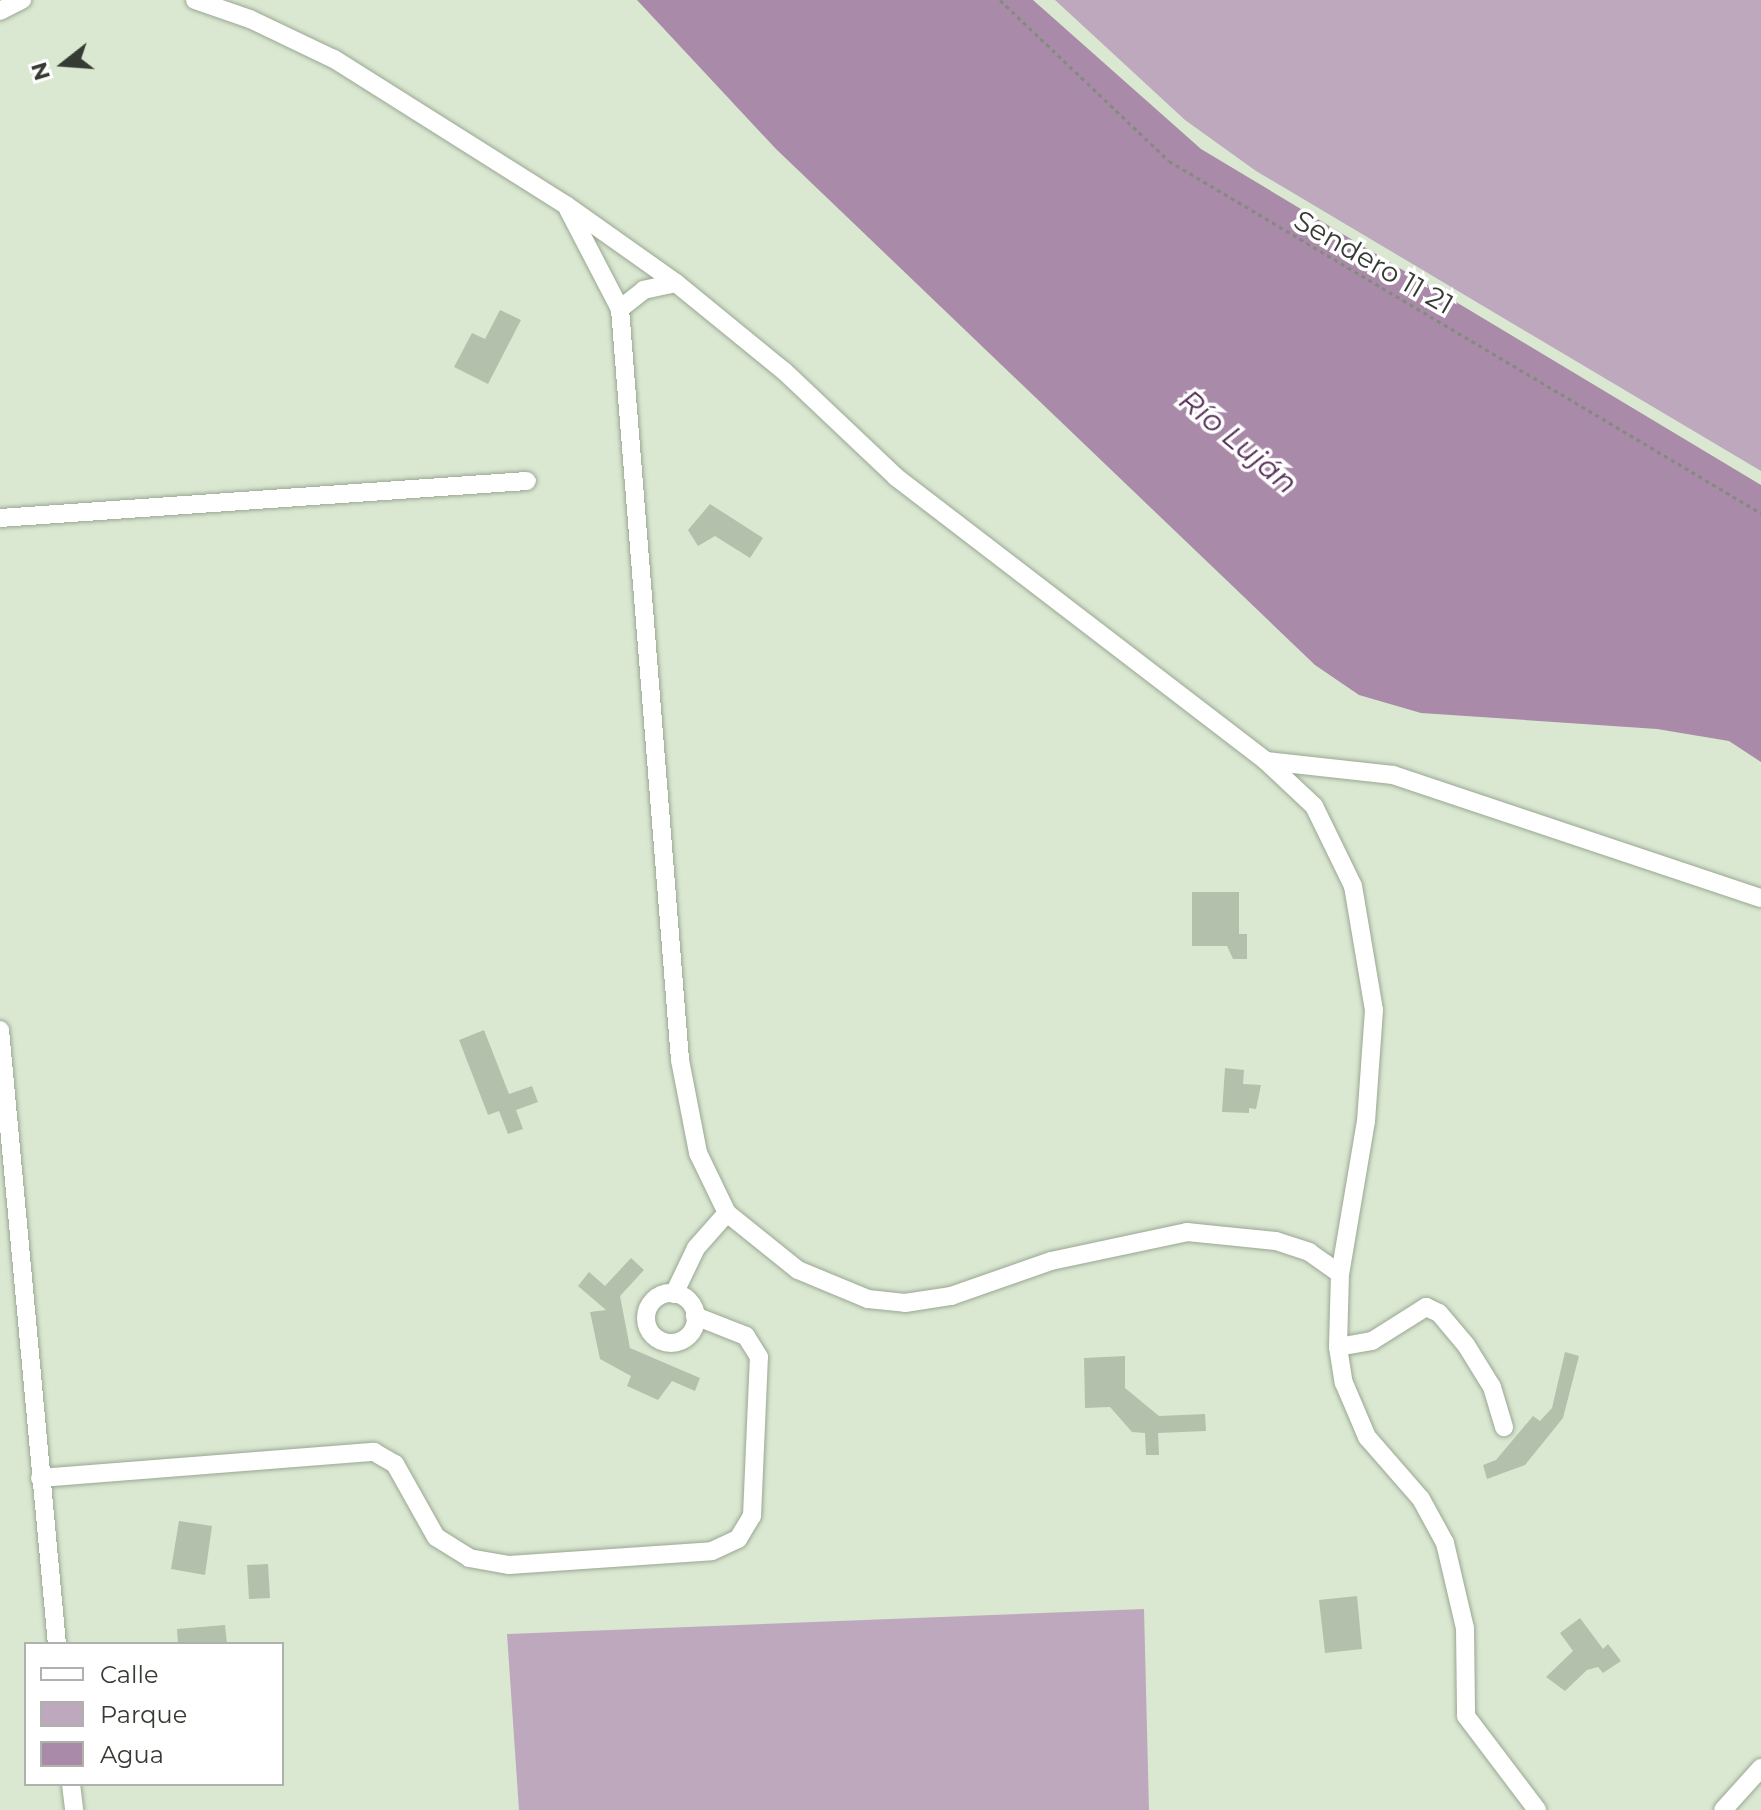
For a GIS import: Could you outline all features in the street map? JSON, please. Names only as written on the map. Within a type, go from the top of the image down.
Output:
[{"type":"street","points":[[0,11],[22,0]]},
{"type":"street","points":[[195,0],[250,19],[334,59],[566,205],[676,283],[784,371],[896,477],[1266,761],[1314,806],[1337,846],[1366,943],[1374,1010],[1357,1189],[1340,1274],[1338,1347],[1353,1413],[1421,1499],[1445,1543],[1465,1628],[1466,1716],[1537,1810]]},
{"type":"street","points":[[566,205],[620,309],[680,1060],[698,1153],[727,1213],[798,1270],[868,1299],[905,1303],[951,1296],[1051,1261],[1187,1232],[1276,1241],[1309,1252],[1340,1274]]},
{"type":"street","points":[[620,309],[644,290],[676,283]]},
{"type":"street","points":[[0,518],[527,481]]},
{"type":"street","points":[[1266,761],[1393,775],[1761,898]]},
{"type":"street","points":[[0,1030],[57,1642]]},
{"type":"street","points":[[674,1294],[688,1301],[695,1316],[692,1331],[680,1341],[664,1342],[651,1333],[646,1318],[652,1302],[674,1294],[696,1248],[727,1213]]},
{"type":"street","points":[[1338,1347],[1384,1335],[1414,1310],[1426,1307],[1439,1313],[1492,1387],[1504,1427]]},
{"type":"street","points":[[40,1478],[374,1452],[395,1464],[436,1537],[469,1558],[509,1565],[712,1551],[738,1539],[752,1516],[759,1357],[746,1336],[695,1316]]},
{"type":"street","points":[[1723,1810],[1761,1768]]},
{"type":"street","points":[[71,1786],[74,1810]]},
{"type":"path","name":"Sendero 11 21","points":[[1000,0],[1169,161],[1761,513]]},
{"type":"green space","points":[[1055,0],[1761,0],[1761,471],[1256,171],[1185,120]]},
{"type":"green space","points":[[1144,1609],[1149,1810],[519,1810],[507,1634]]},
{"type":"water","name":"Río Luján","points":[[637,0],[1033,0],[1201,149],[1761,485],[1761,762],[1729,741],[1657,729],[1421,713],[1359,695],[1315,665],[776,149]]},
{"type":"building","points":[[500,310],[521,320],[488,384],[454,367],[472,333],[485,339]]},
{"type":"building","points":[[710,504],[763,538],[750,558],[715,536],[698,546],[688,530]]},
{"type":"building","points":[[1192,892],[1239,892],[1239,934],[1247,934],[1247,959],[1233,959],[1227,946],[1192,946]]},
{"type":"building","points":[[484,1030],[509,1094],[532,1086],[538,1102],[516,1110],[523,1129],[508,1134],[499,1111],[488,1115],[459,1040]]},
{"type":"building","points":[[1225,1068],[1244,1070],[1243,1084],[1261,1085],[1256,1109],[1249,1108],[1249,1113],[1222,1112]]},
{"type":"building","points":[[631,1258],[644,1270],[620,1296],[630,1348],[700,1378],[695,1391],[672,1381],[658,1400],[627,1386],[631,1376],[600,1359],[590,1312],[606,1310],[578,1286],[589,1272],[605,1286]]},
{"type":"building","points":[[1565,1352],[1579,1356],[1563,1418],[1525,1465],[1487,1479],[1483,1465],[1496,1460],[1533,1416],[1540,1421],[1552,1408]]},
{"type":"building","points":[[1125,1356],[1125,1388],[1159,1416],[1205,1414],[1206,1431],[1158,1433],[1159,1455],[1146,1455],[1145,1433],[1132,1432],[1110,1407],[1085,1408],[1084,1358]]},
{"type":"building","points":[[179,1521],[212,1526],[205,1575],[171,1569]]},
{"type":"building","points":[[268,1564],[270,1598],[249,1599],[247,1565]]},
{"type":"building","points":[[1357,1596],[1362,1649],[1325,1653],[1319,1600]]},
{"type":"building","points":[[1580,1618],[1603,1649],[1608,1644],[1621,1661],[1603,1673],[1598,1667],[1587,1670],[1565,1691],[1546,1677],[1573,1651],[1560,1633]]},
{"type":"building","points":[[225,1625],[227,1642],[178,1642],[177,1629]]}]
